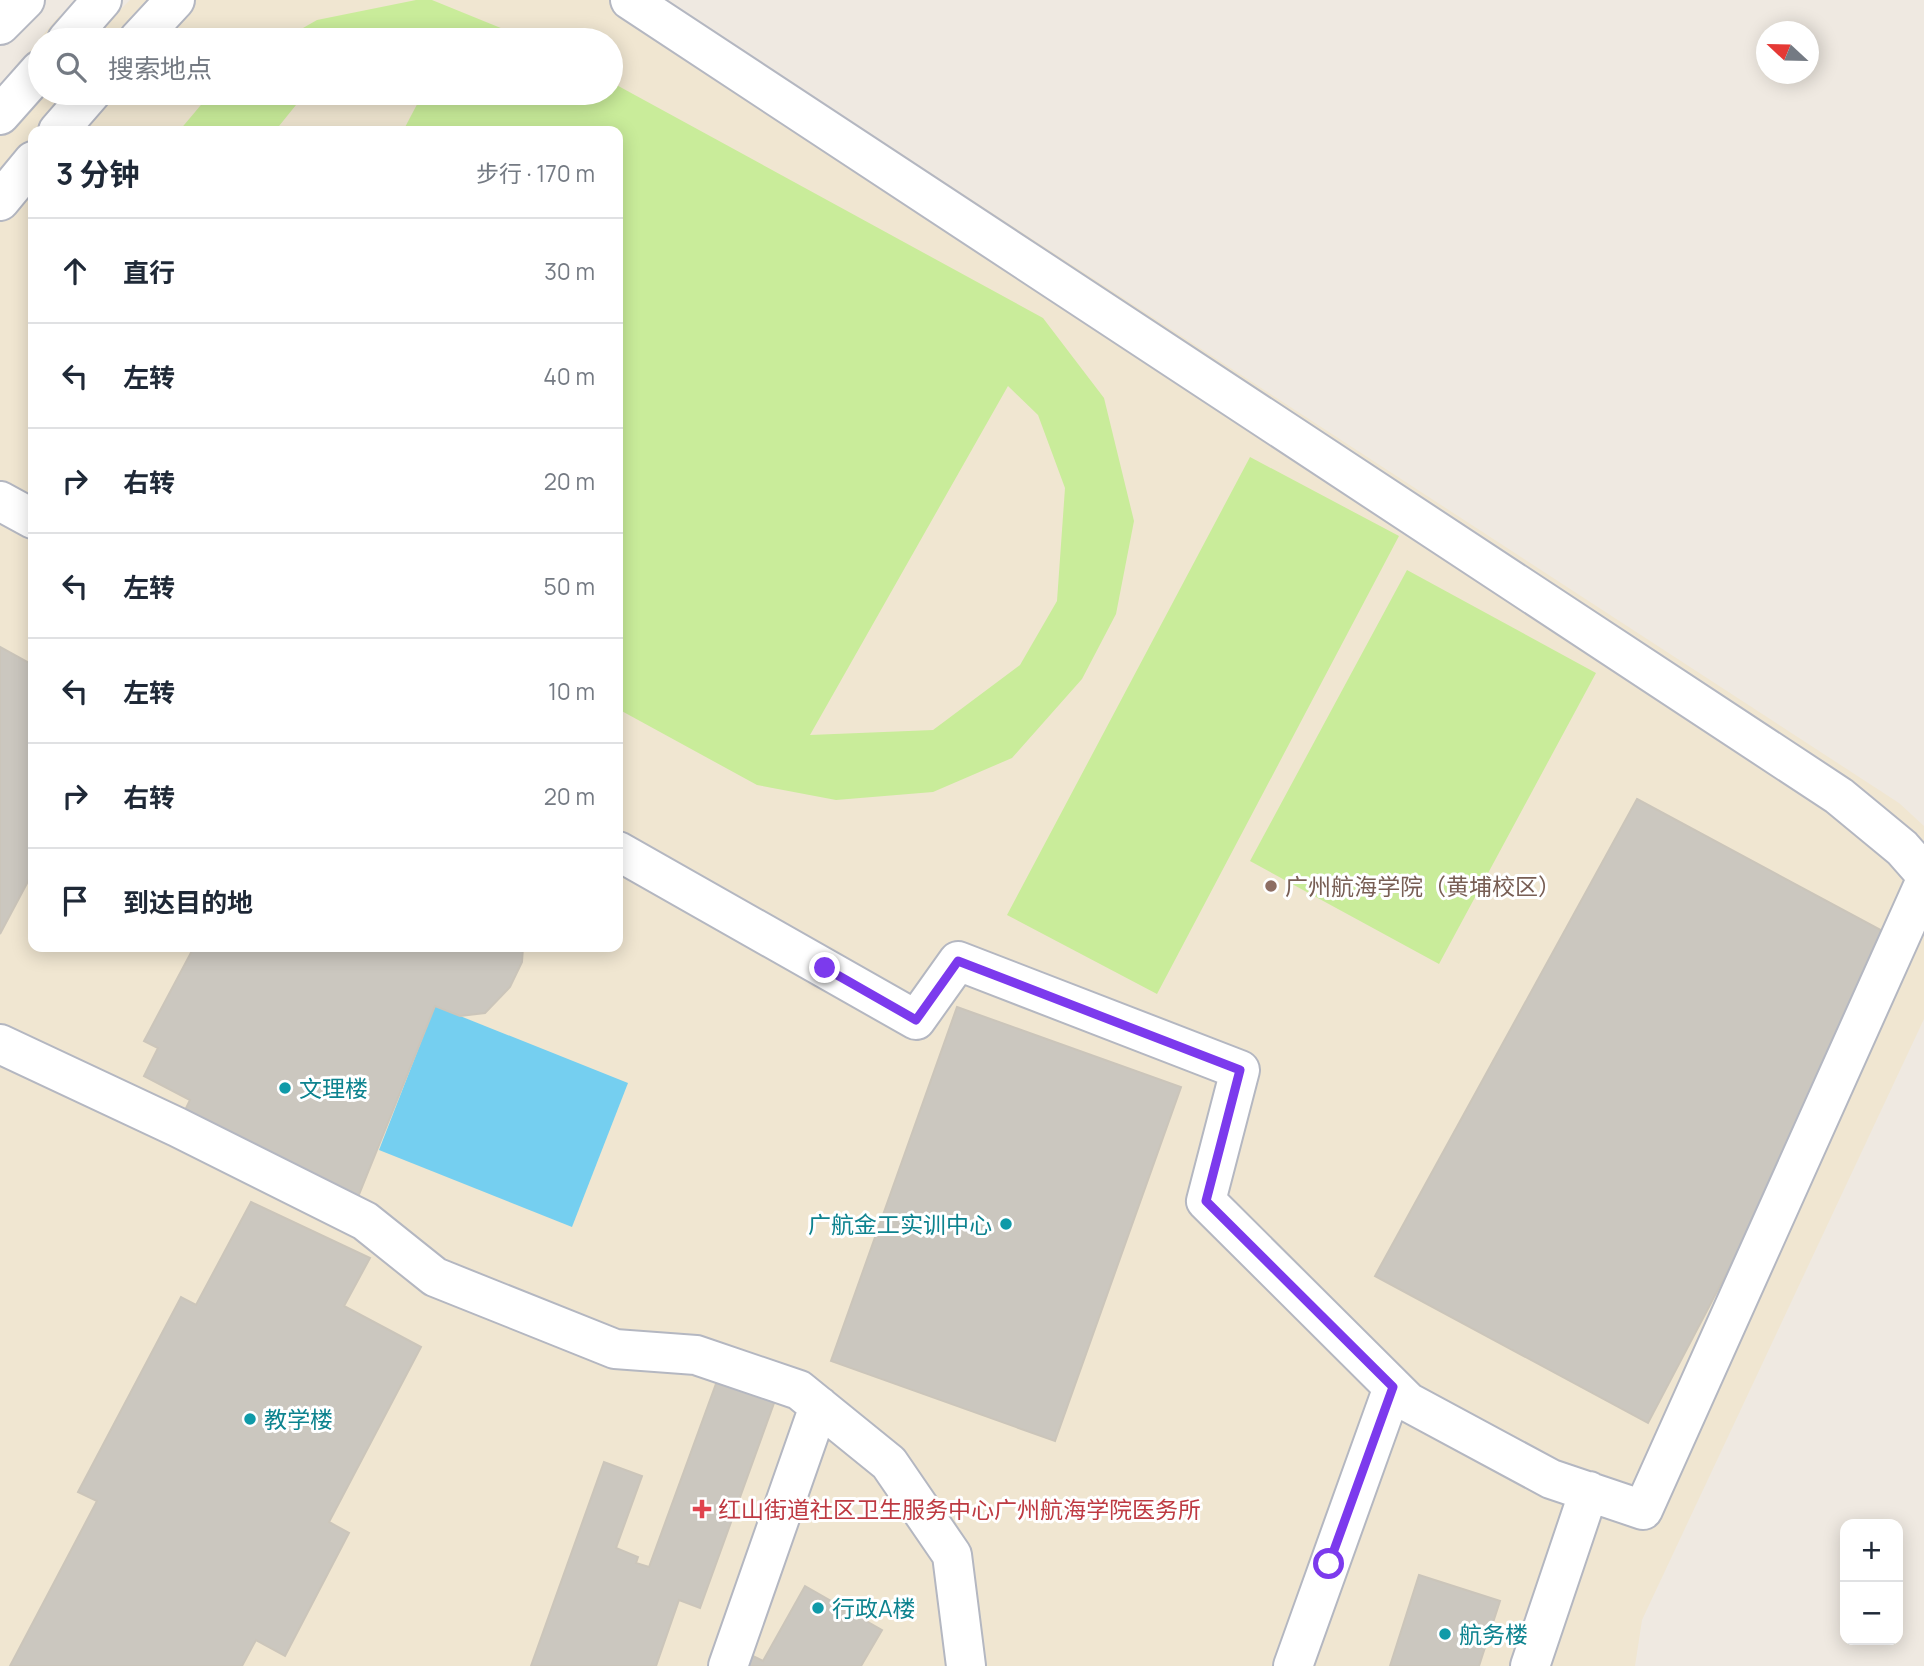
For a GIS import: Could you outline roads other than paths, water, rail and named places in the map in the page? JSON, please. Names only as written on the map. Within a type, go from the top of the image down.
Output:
[{"type":"street","points":[[0,25],[24,0]]},
{"type":"street","points":[[78,28],[102,0]]},
{"type":"street","points":[[149,28],[174,0]]},
{"type":"street","points":[[630,0],[1839,796],[1902,848],[1924,873]]},
{"type":"street","points":[[0,116],[28,84]]},
{"type":"street","points":[[62,126],[81,105]]},
{"type":"street","points":[[0,201],[28,167]]},
{"type":"street","points":[[0,501],[28,516]]},
{"type":"street","points":[[623,854],[916,1020],[958,961],[1240,1070],[1206,1201],[1408,1402],[1551,1479],[1643,1510],[1924,884]]},
{"type":"street","points":[[0,1044],[177,1127],[365,1221],[435,1277],[615,1349],[696,1354],[799,1390],[889,1463],[952,1555],[966,1666]]},
{"type":"street","points":[[1293,1666],[1393,1387]]},
{"type":"street","points":[[728,1666],[819,1406]]},
{"type":"street","points":[[1530,1666],[1589,1492]]},
{"type":"water","points":[[435,1006],[628,1083],[572,1227],[379,1150]]},
{"type":"place","name":"广州航海学院（黄埔校区）","points":[[1271,886]]},
{"type":"place","name":"文理楼","points":[[285,1088]]},
{"type":"place","name":"广航金工实训中心","points":[[1006,1224]]},
{"type":"place","name":"教学楼","points":[[250,1419]]},
{"type":"place","name":"红山街道社区卫生服务中心广州航海学院医务所","points":[[702,1509]]},
{"type":"place","name":"行政A楼","points":[[818,1608]]},
{"type":"place","name":"航务楼","points":[[1445,1634]]}]
